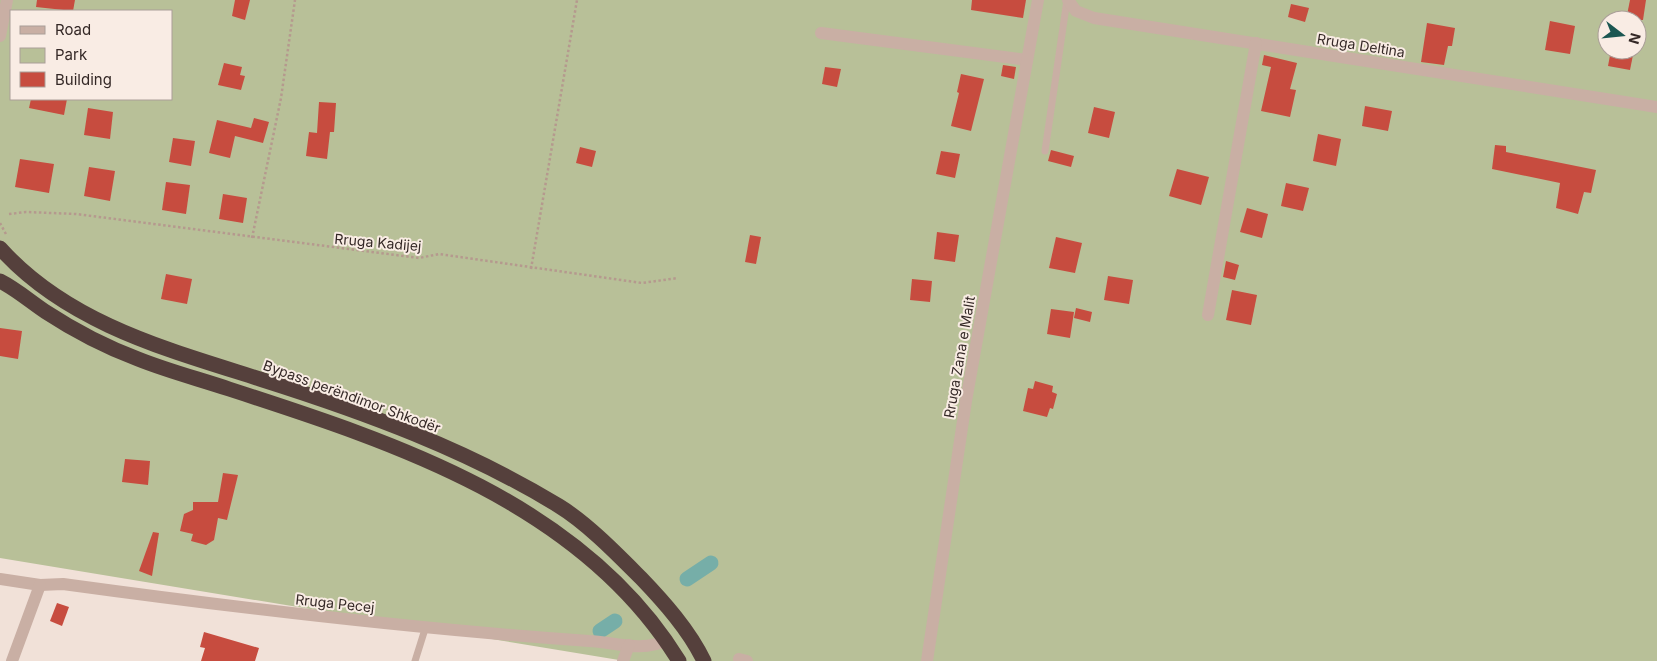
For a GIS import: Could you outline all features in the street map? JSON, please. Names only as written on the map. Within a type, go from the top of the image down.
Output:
[{"type":"highway","name":"Bypass perëndimor Shkodër","points":[[0,248],[16,266],[61,299],[92,318],[130,336],[313,396],[411,432],[491,470],[561,507],[617,554],[664,602],[704,661]]},
{"type":"highway","points":[[0,281],[65,324],[109,347],[166,369],[390,445],[436,465],[504,499],[560,534],[602,567],[655,623],[680,661]]},
{"type":"street","points":[[0,36],[7,0]]},
{"type":"street","name":"Rruga Zana e Malit","points":[[927,661],[966,401],[1038,0]]},
{"type":"street","name":"Rruga Deltina","points":[[1068,0],[1076,11],[1094,18],[1657,107]]},
{"type":"street","points":[[821,33],[1027,60]]},
{"type":"street","points":[[1208,315],[1256,43]]},
{"type":"street","name":"Rruga Pecej","points":[[0,579],[40,586],[63,584],[325,618],[647,647],[666,640]]},
{"type":"street","points":[[12,661],[40,586]]},
{"type":"street","points":[[623,661],[629,645]]},
{"type":"lane","name":"Rruga Deltina","points":[[1045,151],[1068,0]]},
{"type":"lane","points":[[415,661],[426,626]]},
{"type":"path","points":[[252,238],[280,98],[295,0]]},
{"type":"path","points":[[531,269],[577,0]]},
{"type":"path","name":"Rruga Kadijej","points":[[9,214],[26,212],[76,214],[420,258],[439,254],[531,269],[642,283],[678,278]]},
{"type":"green space","points":[[0,0],[1657,0],[1657,661],[625,661],[0,558]]},
{"type":"building","points":[[37,0],[75,0],[73,10],[36,7]]},
{"type":"building","points":[[235,0],[250,0],[245,20],[232,16]]},
{"type":"building","points":[[972,0],[1026,0],[1023,18],[971,10]]},
{"type":"building","points":[[1630,0],[1646,0],[1644,10],[1628,10]]},
{"type":"building","points":[[1291,4],[1309,8],[1305,22],[1288,17]]},
{"type":"building","points":[[1550,21],[1575,26],[1570,54],[1545,50]]},
{"type":"building","points":[[1427,23],[1455,28],[1452,46],[1448,46],[1444,65],[1421,62]]},
{"type":"building","points":[[1264,55],[1297,63],[1290,89],[1296,90],[1290,117],[1261,111],[1271,67],[1262,65]]},
{"type":"building","points":[[1609,60],[1632,60],[1630,70],[1608,66]]},
{"type":"building","points":[[224,63],[242,67],[240,75],[245,76],[241,90],[218,85]]},
{"type":"building","points":[[1003,65],[1016,67],[1014,79],[1001,76]]},
{"type":"building","points":[[825,67],[841,69],[837,87],[822,84]]},
{"type":"building","points":[[961,74],[984,79],[971,131],[951,126],[959,93],[957,92]]},
{"type":"building","points":[[31,100],[67,100],[64,115],[29,108]]},
{"type":"building","points":[[319,102],[336,103],[334,132],[330,132],[327,159],[306,156],[309,132],[317,133]]},
{"type":"building","points":[[1365,106],[1392,111],[1388,131],[1362,126]]},
{"type":"building","points":[[1094,107],[1115,112],[1109,138],[1088,133]]},
{"type":"building","points":[[88,108],[113,112],[110,139],[84,135]]},
{"type":"building","points":[[254,118],[269,122],[263,143],[235,136],[230,158],[209,153],[217,120],[251,128]]},
{"type":"building","points":[[1318,134],[1341,139],[1336,166],[1313,161]]},
{"type":"building","points":[[173,138],[195,141],[191,166],[169,162]]},
{"type":"building","points":[[1495,145],[1506,146],[1506,152],[1596,170],[1591,193],[1584,192],[1578,214],[1556,208],[1560,183],[1492,169]]},
{"type":"building","points":[[580,147],[596,151],[592,167],[576,163]]},
{"type":"building","points":[[1051,150],[1074,156],[1071,167],[1048,161]]},
{"type":"building","points":[[941,151],[960,154],[955,178],[936,174]]},
{"type":"building","points":[[20,159],[54,164],[49,193],[15,187]]},
{"type":"building","points":[[89,167],[115,171],[110,201],[84,196]]},
{"type":"building","points":[[1177,169],[1209,177],[1201,205],[1169,196]]},
{"type":"building","points":[[166,182],[190,185],[186,214],[162,210]]},
{"type":"building","points":[[1286,183],[1309,188],[1303,211],[1281,206]]},
{"type":"building","points":[[223,194],[247,198],[243,223],[219,219]]},
{"type":"building","points":[[1247,208],[1268,214],[1262,238],[1240,232]]},
{"type":"building","points":[[937,232],[959,235],[955,262],[934,259]]},
{"type":"building","points":[[750,235],[761,237],[756,264],[745,262]]},
{"type":"building","points":[[1056,237],[1082,243],[1075,273],[1049,268]]},
{"type":"building","points":[[1226,261],[1239,265],[1235,280],[1223,277]]},
{"type":"building","points":[[166,274],[192,279],[187,304],[161,299]]},
{"type":"building","points":[[1108,276],[1133,280],[1129,304],[1104,300]]},
{"type":"building","points":[[912,279],[932,281],[930,302],[910,300]]},
{"type":"building","points":[[1232,290],[1257,295],[1251,325],[1226,320]]},
{"type":"building","points":[[1076,308],[1092,312],[1090,322],[1074,318]]},
{"type":"building","points":[[1051,309],[1074,312],[1070,338],[1047,334]]},
{"type":"building","points":[[0,328],[22,331],[18,359],[0,356]]},
{"type":"building","points":[[1035,381],[1053,386],[1052,392],[1057,394],[1053,409],[1050,408],[1047,417],[1023,411],[1028,388],[1033,389]]},
{"type":"building","points":[[125,459],[150,461],[148,485],[122,482]]},
{"type":"building","points":[[223,473],[238,475],[227,520],[218,518],[214,540],[206,545],[191,541],[193,534],[180,531],[184,514],[193,510],[193,502],[218,502]]},
{"type":"building","points":[[153,532],[159,533],[152,576],[139,571]]},
{"type":"building","points":[[57,603],[69,607],[62,626],[50,621]]},
{"type":"building","points":[[204,632],[259,648],[255,661],[201,661],[205,648],[200,647]]},
{"type":"waterway","points":[[687,579],[711,563]]},
{"type":"waterway","points":[[600,631],[615,621]]}]
